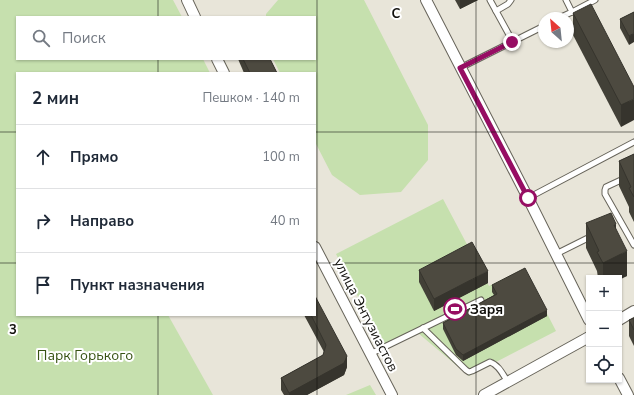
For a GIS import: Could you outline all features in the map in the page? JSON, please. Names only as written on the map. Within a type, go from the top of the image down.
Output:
[{"type":"street","points":[[187,0],[195,16]]},
{"type":"street","points":[[426,0],[586,314]]},
{"type":"street","points":[[218,60],[224,72]]},
{"type":"street","name":"улица Энтузиастов","points":[[316,249],[392,395]]},
{"type":"street","points":[[622,318],[634,311]]},
{"type":"street","points":[[484,395],[586,339]]},
{"type":"street","points":[[622,383],[628,395]]},
{"type":"lane","points":[[490,0],[512,42]]},
{"type":"lane","points":[[496,11],[508,4],[511,0]]},
{"type":"lane","points":[[566,0],[572,12],[595,0]]},
{"type":"lane","points":[[460,68],[538,29]]},
{"type":"lane","points":[[528,198],[634,142]]},
{"type":"lane","points":[[634,174],[606,187],[605,190],[634,245]]},
{"type":"lane","points":[[615,225],[621,221]]},
{"type":"lane","points":[[556,254],[595,235]]},
{"type":"lane","points":[[370,354],[481,300]]},
{"type":"lane","points":[[423,328],[469,372],[493,362],[508,382]]},
{"type":"green space","name":"Парк Горького","points":[[0,0],[173,0],[181,16],[16,16],[16,60],[204,60],[210,72],[16,72],[16,316],[169,316],[213,395],[0,395]]},
{"type":"green space","points":[[278,0],[364,0],[428,125],[428,160],[401,192],[360,195],[332,175],[316,144],[316,72],[280,72],[274,60],[316,60],[316,16],[266,16]]},
{"type":"green space","name":"Заря","points":[[443,199],[489,286],[524,269],[556,331],[469,376],[418,333],[385,349],[336,254]]},
{"type":"green space","points":[[370,385],[376,395],[346,395]]},
{"type":"building","points":[[591,4],[634,87],[634,99],[621,105],[574,12]]},
{"type":"building","points":[[634,12],[634,33],[629,36],[620,19]]},
{"type":"building","points":[[244,60],[270,60],[276,72],[250,72]]},
{"type":"building","points":[[634,154],[634,197],[619,161]]},
{"type":"building","points":[[611,213],[616,224],[614,225],[627,251],[603,263],[597,252],[599,251],[586,223]]},
{"type":"building","points":[[472,242],[488,271],[434,299],[419,270]]},
{"type":"building","points":[[525,268],[547,310],[463,355],[456,349],[443,323],[497,294],[492,285]]},
{"type":"building","points":[[316,298],[347,356],[344,363],[289,393],[281,378],[323,355],[326,345],[312,316],[316,316]]},
{"type":"building","points":[[634,318],[634,330],[629,320]]},
{"type":"place","name":"Заря","points":[[455,309]]},
{"type":"route","points":[[512,42],[460,68],[528,198]]}]
